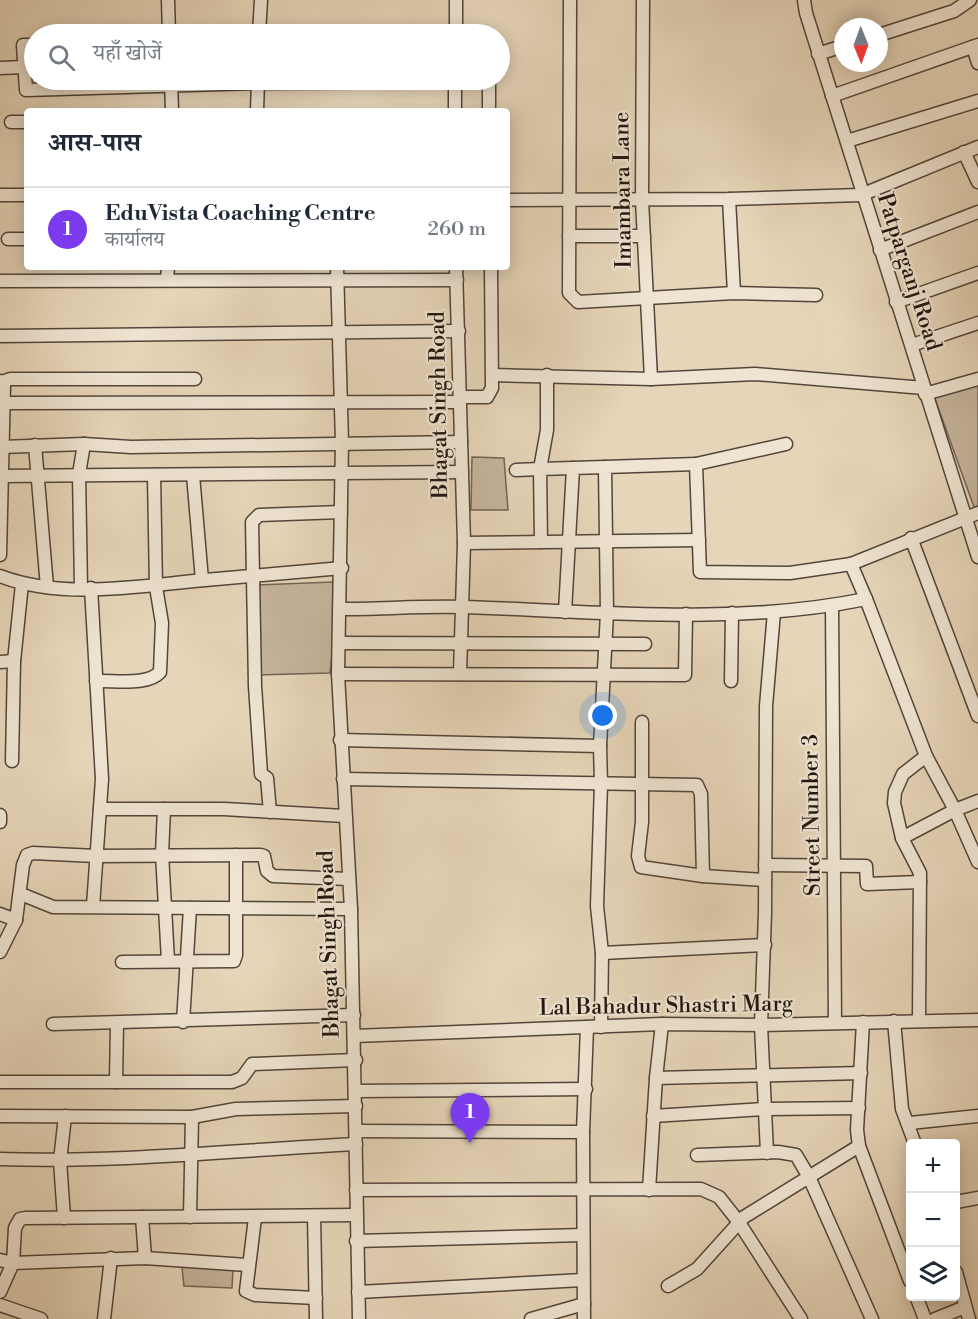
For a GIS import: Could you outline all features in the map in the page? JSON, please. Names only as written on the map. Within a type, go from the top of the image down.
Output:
[{"type":"street","points":[[168,0],[169,24]]},
{"type":"street","points":[[260,24],[261,0]]},
{"type":"street","points":[[456,0],[456,24]]},
{"type":"street","points":[[570,0],[569,293],[574,300],[646,299],[734,293],[816,296]]},
{"type":"street","name":"Imambara Lane","points":[[643,0],[642,200],[651,379]]},
{"type":"street","name":"Patparganj Road","points":[[804,0],[861,195],[912,345],[924,391],[978,557]]},
{"type":"street","points":[[888,31],[954,11],[970,0]]},
{"type":"street","points":[[832,96],[976,46],[978,63]]},
{"type":"street","points":[[818,54],[834,49]]},
{"type":"street","points":[[0,68],[24,67]]},
{"type":"street","points":[[171,90],[172,108]]},
{"type":"street","points":[[257,108],[258,90]]},
{"type":"street","points":[[455,90],[455,108]]},
{"type":"street","points":[[489,90],[489,108]]},
{"type":"street","points":[[847,141],[978,101]]},
{"type":"street","points":[[11,122],[24,122]]},
{"type":"street","points":[[510,200],[729,199],[861,195],[978,147]]},
{"type":"street","points":[[964,152],[978,182]]},
{"type":"street","points":[[0,195],[24,195]]},
{"type":"street","points":[[729,199],[734,293]]},
{"type":"street","points":[[880,250],[978,212]]},
{"type":"street","points":[[569,236],[644,236]]},
{"type":"street","points":[[8,239],[24,239]]},
{"type":"street","points":[[167,280],[168,270]]},
{"type":"street","points":[[3,403],[340,402],[487,397],[492,388],[493,375],[491,270]]},
{"type":"street","points":[[0,281],[167,280],[337,273],[456,273]]},
{"type":"street","name":"Bhagat Singh Road","points":[[337,273],[342,442],[342,568],[338,674],[344,816],[351,909],[356,1060],[356,1241],[359,1319]]},
{"type":"street","name":"Bhagat Singh Road","points":[[456,273],[464,543],[460,607],[460,673]]},
{"type":"street","points":[[896,302],[978,273]]},
{"type":"street","points":[[912,345],[978,323]]},
{"type":"street","points":[[0,336],[338,330],[459,331]]},
{"type":"street","points":[[493,375],[651,379],[755,374],[924,391],[978,379]]},
{"type":"street","points":[[541,542],[540,469],[547,430],[547,375]]},
{"type":"street","points":[[0,555],[3,403],[1,381],[10,379],[195,379]]},
{"type":"street","points":[[2,447],[84,444],[131,447],[342,442],[461,442]]},
{"type":"street","points":[[84,444],[79,474],[86,588],[101,731],[100,809],[93,906]]},
{"type":"street","points":[[516,470],[696,464],[786,444]]},
{"type":"street","points":[[35,445],[47,587]]},
{"type":"street","points":[[696,464],[699,570],[703,574],[798,573],[851,564],[978,513]]},
{"type":"street","points":[[601,1027],[602,953],[597,906],[600,746],[607,613],[604,541],[605,467]]},
{"type":"street","points":[[565,612],[573,468]]},
{"type":"street","points":[[1,476],[462,472]]},
{"type":"street","points":[[96,681],[144,680],[155,677],[160,672],[162,623],[156,587],[153,475]]},
{"type":"street","points":[[193,475],[202,580]]},
{"type":"street","points":[[270,812],[267,778],[261,774],[252,577],[252,522],[255,516],[341,512]]},
{"type":"street","points":[[911,538],[978,716]]},
{"type":"street","points":[[464,543],[699,540]]},
{"type":"street","points":[[851,564],[926,756],[955,810],[978,862]]},
{"type":"street","points":[[0,576],[22,585],[47,587],[156,587],[202,580],[342,568]]},
{"type":"street","points":[[12,761],[14,661],[22,585]]},
{"type":"street","points":[[340,609],[460,607],[686,614],[774,612],[866,600]]},
{"type":"street","name":"Street Number 3","points":[[832,606],[835,1023]]},
{"type":"street","points":[[767,1153],[761,1025],[765,945],[766,706],[774,612]]},
{"type":"street","points":[[731,681],[732,613]]},
{"type":"street","points":[[338,674],[685,675],[686,614]]},
{"type":"street","points":[[339,643],[645,644]]},
{"type":"street","points":[[0,662],[14,661]]},
{"type":"street","points":[[642,722],[642,822],[638,856],[641,867],[703,876],[765,880]]},
{"type":"street","points":[[340,740],[600,746]]},
{"type":"street","points":[[919,1021],[920,882],[917,866],[902,838],[894,803],[895,792],[903,774],[926,756]]},
{"type":"street","points":[[343,779],[601,784],[690,783],[700,789],[703,876]]},
{"type":"street","points":[[902,838],[955,810],[978,801]]},
{"type":"street","points":[[164,808],[162,854],[168,961]]},
{"type":"street","points":[[100,809],[164,808],[344,816]]},
{"type":"street","points":[[0,815],[0,822]]},
{"type":"street","points":[[0,952],[16,920],[23,865],[27,855],[264,856],[267,871],[273,876],[349,879]]},
{"type":"street","points":[[122,962],[234,961],[236,954],[236,855]]},
{"type":"street","points":[[765,865],[866,866],[867,884],[920,882]]},
{"type":"street","points":[[21,894],[53,907],[351,909]]},
{"type":"street","points":[[183,1022],[184,962],[190,908]]},
{"type":"street","points":[[0,914],[16,920]]},
{"type":"street","points":[[602,953],[765,945]]},
{"type":"street","points":[[53,1024],[354,1016]]},
{"type":"street","name":"Lal Bahadur Shastri Marg","points":[[354,1036],[662,1024],[761,1025],[978,1020]]},
{"type":"street","points":[[894,1021],[902,1109],[910,1123],[914,1139]]},
{"type":"street","points":[[863,1022],[859,1146],[906,1270]]},
{"type":"street","points":[[116,1082],[117,1023]]},
{"type":"street","points":[[650,1190],[653,1116],[662,1024]]},
{"type":"street","points":[[584,1319],[583,1132],[587,1027]]},
{"type":"street","points":[[0,1082],[232,1082],[242,1078],[252,1064],[356,1060]]},
{"type":"street","points":[[656,1078],[861,1073]]},
{"type":"street","points":[[355,1091],[586,1089]]},
{"type":"street","points":[[0,1116],[192,1117],[236,1109],[356,1106]]},
{"type":"street","points":[[653,1116],[765,1109],[859,1108]]},
{"type":"street","points":[[64,1218],[60,1161],[65,1116]]},
{"type":"street","points":[[910,1123],[978,1116]]},
{"type":"street","points":[[190,1217],[192,1117]]},
{"type":"street","points":[[356,1131],[583,1132]]},
{"type":"street","points":[[0,1159],[60,1161],[356,1144]]},
{"type":"street","points":[[668,1286],[698,1269],[738,1221],[859,1146]]},
{"type":"street","points":[[697,1155],[767,1153],[796,1155],[809,1177],[872,1319]]},
{"type":"street","points":[[356,1190],[701,1189],[719,1197],[738,1221],[801,1319]]},
{"type":"street","points":[[960,1201],[978,1198]]},
{"type":"street","points":[[0,1292],[15,1228],[21,1219],[356,1215]]},
{"type":"street","points":[[314,1216],[316,1319]]},
{"type":"street","points":[[142,1217],[145,1258]]},
{"type":"street","points":[[255,1218],[245,1287],[249,1293],[316,1298]]},
{"type":"street","points":[[356,1241],[583,1235]]},
{"type":"street","points":[[104,1319],[111,1258]]},
{"type":"street","points":[[6,1262],[145,1258],[248,1265]]},
{"type":"street","points":[[358,1292],[583,1280]]},
{"type":"street","points":[[935,1319],[969,1312],[960,1284]]},
{"type":"street","points":[[918,1301],[925,1319]]},
{"type":"street","points":[[531,1319],[584,1304]]},
{"type":"street","points":[[0,1305],[41,1319]]},
{"type":"shaded area","points":[[978,384],[978,506],[974,507],[934,396]]},
{"type":"shaded area","points":[[472,457],[504,458],[508,510],[471,510]]},
{"type":"shaded area","points":[[333,582],[335,629],[330,673],[257,675],[256,585]]},
{"type":"shaded area","points":[[182,1267],[233,1269],[232,1288],[184,1286]]},
{"type":"place","name":"EduVista Coaching Centre","points":[[470,1143]]}]
